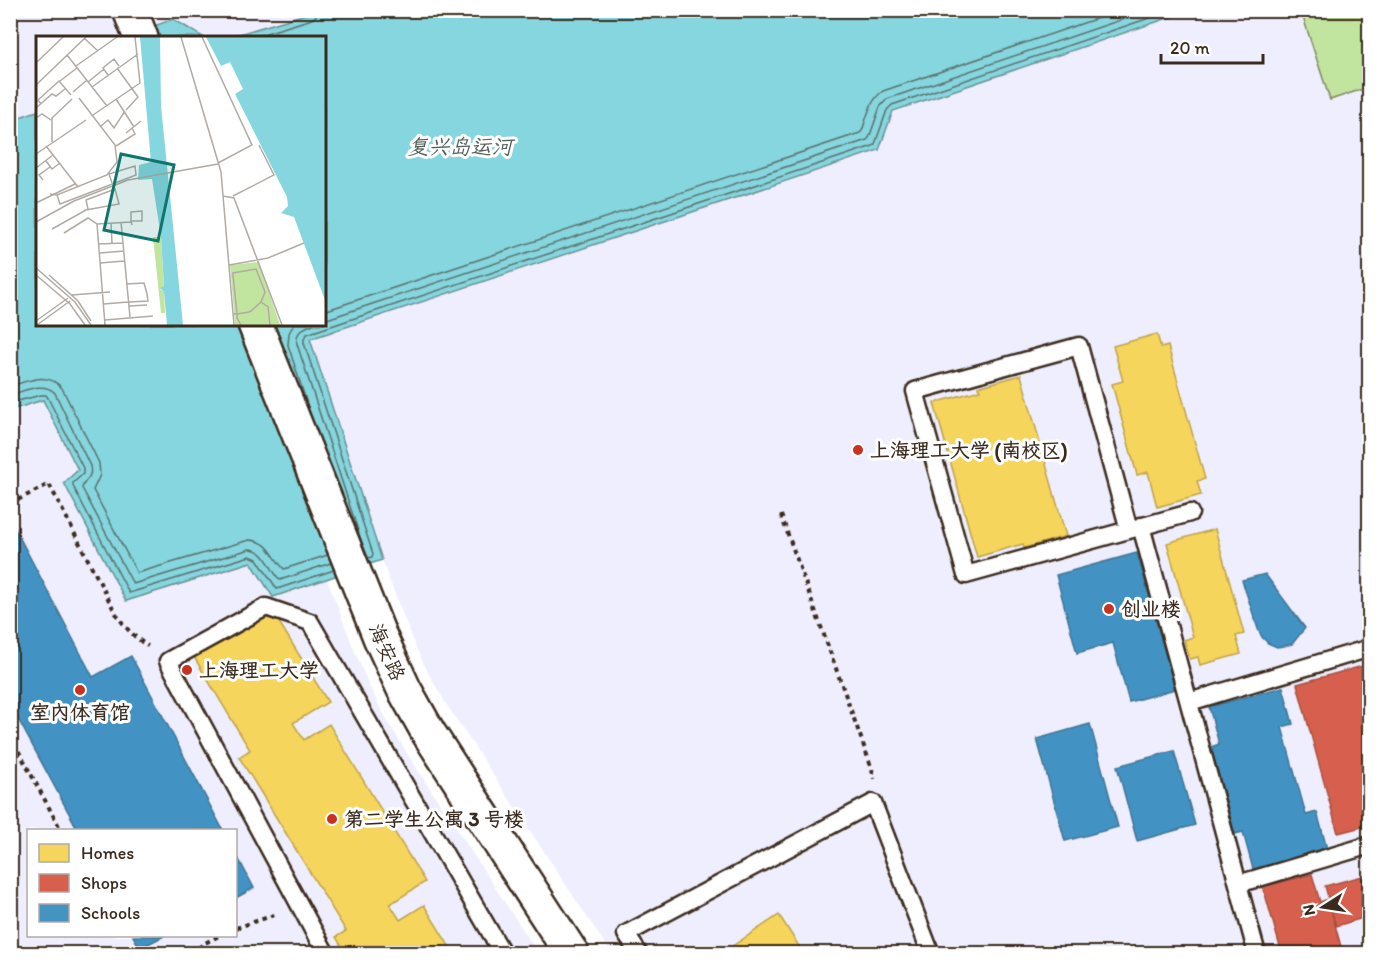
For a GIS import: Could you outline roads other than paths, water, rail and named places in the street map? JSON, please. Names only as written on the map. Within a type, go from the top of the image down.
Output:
[{"type":"street","name":"海安路","points":[[256,326],[380,637],[404,690],[423,724],[572,954]]},
{"type":"lane","points":[[1190,513],[1135,528],[966,574],[915,391],[1079,346],[1135,528],[1189,702],[1257,954]]},
{"type":"lane","points":[[326,954],[168,661],[266,607],[310,622],[503,954]]},
{"type":"lane","points":[[1189,702],[1370,648]]},
{"type":"lane","points":[[639,954],[626,934],[873,803],[931,954]]},
{"type":"lane","points":[[1238,884],[1370,845]]},
{"type":"water","name":"复兴岛运河","points":[[319,10],[1189,11],[893,111],[879,150],[310,339],[382,560],[273,597],[251,562],[126,601],[64,483],[78,470],[43,400],[11,410],[11,120],[36,111],[36,326],[326,326],[326,36],[232,36]]},
{"type":"water","points":[[173,19],[201,36],[127,36]]},
{"type":"place","name":"上海理工大学 (南校区)","points":[[858,450]]},
{"type":"place","name":"创业楼","points":[[1109,609]]},
{"type":"place","name":"上海理工大学","points":[[187,670]]},
{"type":"place","name":"室内体育馆","points":[[80,690]]},
{"type":"place","name":"第二学生公寓 3 号楼","points":[[332,819]]}]
